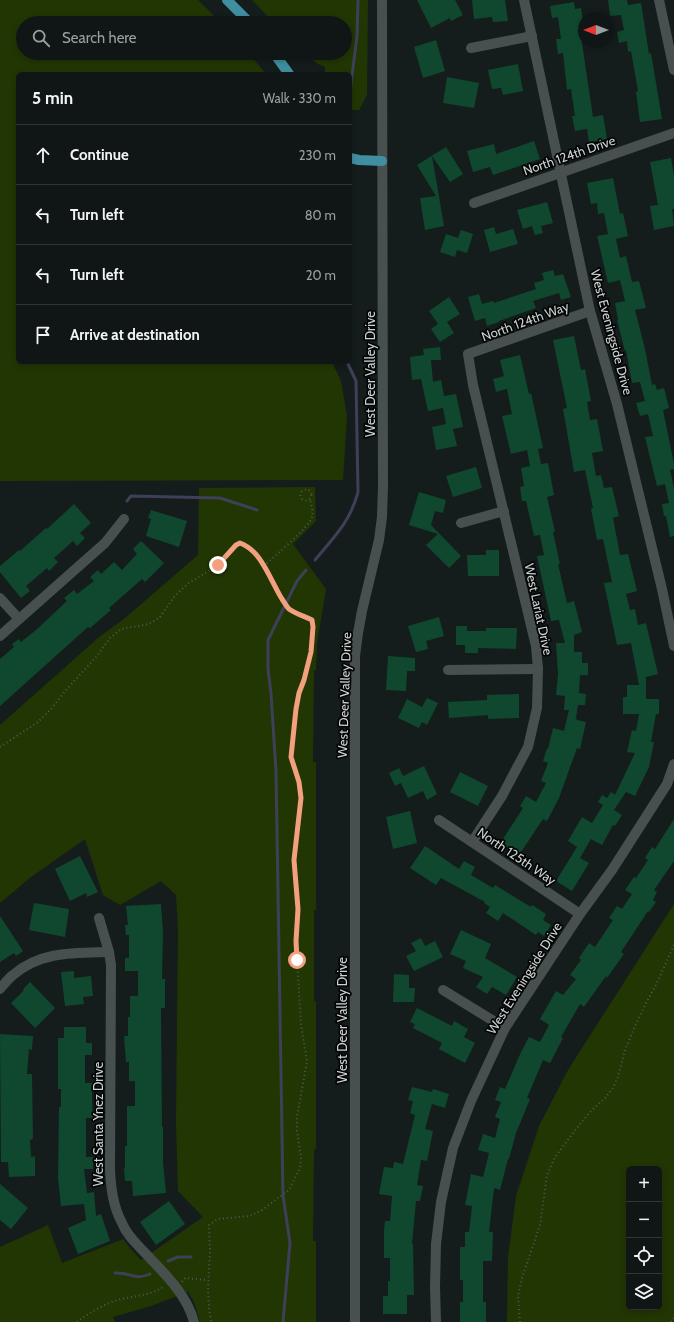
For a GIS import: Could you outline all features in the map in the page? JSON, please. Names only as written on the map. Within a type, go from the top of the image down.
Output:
[{"type":"main road","points":[[227,0],[243,16]]},
{"type":"main road","points":[[279,60],[288,72]]},
{"type":"main road","points":[[352,158],[382,161]]},
{"type":"street","name":"West Deer Valley Drive","points":[[355,1322],[355,656],[362,611],[375,558],[382,517],[382,0]]},
{"type":"street","name":"West Eveningside Drive","points":[[524,0],[590,311],[617,404],[662,589],[674,646]]},
{"type":"street","points":[[659,0],[674,70]]},
{"type":"street","points":[[471,48],[532,36]]},
{"type":"street","name":"North 124th Drive","points":[[474,203],[674,133]]},
{"type":"street","name":"North 124th Way","points":[[468,354],[590,311]]},
{"type":"street","name":"West Lariat Drive","points":[[468,354],[536,646],[538,669],[537,708],[528,747],[502,796],[472,842]]},
{"type":"street","points":[[461,524],[504,511]]},
{"type":"street","points":[[0,636],[105,543],[124,519]]},
{"type":"street","points":[[0,598],[19,619]]},
{"type":"street","points":[[448,670],[538,669]]},
{"type":"street","name":"West Eveningside Drive","points":[[436,1322],[436,1244],[441,1202],[453,1148],[471,1100],[505,1028],[580,914],[612,870],[667,784],[674,764]]},
{"type":"street","name":"North 125th Way","points":[[438,820],[580,914]]},
{"type":"street","name":"West Santa Ynez Drive","points":[[99,918],[109,952],[111,966],[110,1170],[113,1199],[122,1225],[135,1243],[173,1284],[188,1305],[194,1322]]},
{"type":"street","points":[[0,989],[12,976],[43,958],[56,954],[109,952]]},
{"type":"street","points":[[443,990],[505,1028]]},
{"type":"path","points":[[264,566],[301,531],[311,519],[312,510],[310,491],[305,490],[302,492],[301,497],[303,500],[310,499]]},
{"type":"path","points":[[0,747],[38,722],[97,656],[110,638],[121,629],[149,624],[160,617],[181,590],[189,583],[218,565],[236,545],[240,543],[252,549],[264,566],[288,608],[299,615],[312,620],[313,627],[311,652],[299,693],[291,757],[299,782],[301,798],[294,860],[298,909],[296,941],[301,1025],[307,1061],[297,1117],[297,1131],[301,1157],[300,1168],[289,1190],[272,1204],[250,1216],[218,1219],[209,1224],[210,1252],[207,1280],[211,1322]]},
{"type":"path","points":[[520,1322],[518,1296],[522,1278],[540,1225],[547,1175],[555,1157],[583,1120],[613,1088],[618,1077],[625,1050],[635,1026],[674,945]]},
{"type":"path","points":[[182,1282],[185,1278],[207,1280]]},
{"type":"path","points":[[77,1322],[93,1311],[114,1301],[148,1294],[166,1285]]},
{"type":"path","points":[[671,1322],[674,1318]]},
{"type":"green space","points":[[0,0],[198,0],[214,16],[16,16],[16,60],[255,60],[264,72],[16,72],[16,364],[333,364],[341,381],[347,416],[343,480],[0,481]]},
{"type":"green space","points":[[252,0],[368,0],[367,95],[359,110],[352,110],[352,72],[325,72],[325,67],[313,60],[352,60],[352,16],[267,16]]},
{"type":"green space","points":[[315,487],[316,521],[293,544],[326,589],[317,643],[316,670],[314,671],[313,762],[316,762],[316,910],[314,910],[314,1001],[316,1001],[316,1149],[314,1149],[313,1241],[316,1241],[316,1322],[200,1322],[194,1302],[188,1292],[151,1306],[113,1317],[115,1322],[0,1322],[0,1247],[48,1225],[62,1263],[123,1239],[141,1260],[203,1217],[178,1191],[176,1122],[178,929],[176,895],[161,881],[120,905],[103,895],[85,839],[31,877],[0,903],[0,725],[98,638],[125,618],[198,555],[199,488]]},
{"type":"green space","points":[[674,904],[674,1322],[507,1322],[508,1257],[516,1196],[539,1126],[568,1070]]},
{"type":"building","points":[[417,0],[455,0],[463,15],[451,21],[450,18],[431,28]]},
{"type":"building","points":[[472,0],[505,0],[508,21],[493,22],[492,17],[474,19]]},
{"type":"building","points":[[608,0],[627,0],[628,5],[641,3],[649,54],[651,53],[662,119],[640,122],[636,92],[638,91],[631,51],[628,52],[627,41],[619,43],[617,32],[624,30],[621,15],[614,16],[614,12],[610,12]]},
{"type":"building","points":[[574,2],[575,9],[581,8],[582,12],[578,12],[578,48],[583,48],[593,117],[603,115],[607,139],[589,142],[587,129],[575,131],[572,116],[575,116],[571,89],[567,90],[563,53],[558,54],[556,39],[561,39],[558,17],[552,18],[550,6]]},
{"type":"building","points":[[436,40],[445,71],[423,78],[414,47]]},
{"type":"building","points":[[518,64],[523,91],[503,95],[501,88],[492,89],[488,70]]},
{"type":"building","points":[[447,77],[479,83],[474,108],[443,103]]},
{"type":"building","points":[[534,141],[540,159],[493,175],[490,167],[473,172],[467,151],[494,144],[496,154]]},
{"type":"building","points":[[446,147],[463,174],[450,182],[432,156],[444,226],[425,230],[420,198],[436,196],[417,165]]},
{"type":"building","points":[[671,158],[674,175],[674,209],[672,209],[674,226],[654,230],[650,206],[658,205],[650,162]]},
{"type":"building","points":[[613,178],[620,214],[623,213],[628,236],[616,239],[620,258],[626,256],[632,282],[639,281],[646,308],[635,310],[652,385],[655,384],[657,390],[664,388],[669,408],[663,410],[674,464],[674,469],[670,470],[674,488],[674,536],[670,537],[662,504],[669,503],[665,484],[657,486],[645,437],[653,436],[648,414],[640,416],[636,403],[645,401],[640,382],[632,383],[626,350],[625,351],[617,320],[615,303],[625,301],[620,280],[608,283],[597,236],[608,234],[604,213],[598,214],[597,203],[591,204],[587,183]]},
{"type":"building","points":[[547,202],[553,223],[541,226],[543,233],[535,235],[532,226],[523,229],[517,210]]},
{"type":"building","points":[[494,227],[496,234],[513,229],[518,244],[490,252],[484,230]]},
{"type":"building","points":[[461,230],[473,234],[467,253],[457,250],[455,257],[440,252],[446,234],[458,238]]},
{"type":"building","points":[[553,270],[555,276],[563,274],[571,297],[561,300],[559,293],[533,301],[536,308],[487,326],[485,318],[475,321],[468,297],[479,294],[482,304],[493,301],[494,303],[536,289],[534,283],[544,280],[542,273]]},
{"type":"building","points":[[449,297],[460,314],[447,322],[454,333],[440,342],[431,329],[438,324],[429,311]]},
{"type":"building","points":[[574,336],[581,370],[585,369],[591,401],[587,402],[590,420],[597,419],[603,451],[592,453],[596,476],[601,475],[604,488],[612,487],[619,516],[613,518],[620,555],[628,554],[637,591],[626,594],[630,610],[635,609],[638,625],[646,623],[658,674],[646,677],[646,699],[659,699],[659,714],[656,714],[651,742],[654,742],[649,767],[635,796],[626,792],[614,810],[622,815],[615,826],[613,825],[602,845],[591,839],[580,858],[589,863],[572,891],[556,881],[577,847],[568,841],[582,817],[592,823],[603,805],[598,802],[602,795],[607,798],[611,792],[615,795],[635,753],[627,752],[632,730],[636,731],[639,714],[623,714],[623,697],[627,697],[627,685],[639,685],[631,643],[617,645],[604,583],[612,582],[603,539],[597,540],[591,509],[593,508],[585,470],[574,472],[563,409],[567,408],[553,340]]},
{"type":"building","points":[[440,347],[441,360],[431,360],[433,382],[441,380],[444,396],[456,394],[463,427],[453,429],[457,446],[436,450],[432,427],[446,424],[443,408],[428,411],[421,379],[412,380],[410,357],[424,355],[423,349]]},
{"type":"building","points":[[520,355],[529,394],[531,393],[543,448],[538,449],[541,464],[548,463],[554,495],[547,497],[555,532],[553,532],[560,564],[558,564],[567,603],[574,601],[582,632],[574,635],[574,652],[582,652],[582,663],[588,663],[588,675],[580,675],[579,693],[586,694],[585,705],[578,705],[576,718],[577,720],[586,722],[580,749],[577,748],[559,798],[547,821],[543,819],[519,855],[501,842],[523,808],[520,806],[526,796],[536,802],[546,783],[541,781],[548,763],[543,761],[547,748],[548,749],[553,728],[564,731],[569,710],[564,710],[565,696],[556,695],[558,674],[556,643],[565,643],[559,620],[551,621],[537,556],[544,555],[540,535],[534,536],[526,501],[522,501],[520,487],[524,486],[521,468],[530,466],[527,450],[511,454],[502,416],[512,414],[507,389],[496,392],[493,379],[504,376],[500,360]]},
{"type":"building","points":[[476,467],[482,488],[453,497],[446,476]]},
{"type":"building","points":[[419,492],[446,500],[443,513],[435,511],[431,525],[461,556],[449,568],[426,545],[438,534],[409,525]]},
{"type":"building","points":[[74,504],[91,523],[80,533],[85,538],[77,546],[73,541],[54,558],[58,562],[49,571],[47,568],[26,586],[30,591],[21,598],[0,572],[0,566],[46,528],[47,529]]},
{"type":"building","points":[[151,510],[187,521],[179,547],[146,536],[151,519],[148,518]]},
{"type":"building","points":[[141,541],[164,563],[145,582],[142,579],[109,608],[111,610],[90,628],[88,627],[0,706],[0,659],[14,647],[12,644],[19,639],[21,642],[36,630],[67,601],[64,598],[74,590],[77,594],[94,581],[90,577],[98,570],[101,574],[114,562],[122,570],[137,554],[133,549]]},
{"type":"building","points":[[486,550],[499,550],[499,576],[468,576],[467,555],[486,555]]},
{"type":"building","points":[[439,617],[444,636],[426,641],[428,649],[416,652],[408,626]]},
{"type":"building","points":[[456,626],[467,626],[467,631],[486,631],[486,628],[517,628],[516,649],[478,648],[478,653],[465,653],[465,645],[456,645]]},
{"type":"building","points":[[388,656],[415,658],[415,671],[407,671],[406,691],[386,690]]},
{"type":"building","points":[[519,694],[519,718],[488,719],[488,715],[449,718],[448,702],[487,700],[487,695]]},
{"type":"building","points":[[427,698],[438,703],[427,725],[422,722],[419,728],[398,718],[407,699],[422,707]]},
{"type":"building","points":[[424,766],[437,794],[427,800],[423,791],[408,798],[401,783],[395,786],[389,773],[399,768],[403,776]]},
{"type":"building","points":[[460,772],[488,786],[478,806],[450,792]]},
{"type":"building","points":[[410,811],[417,843],[393,849],[386,817]]},
{"type":"building","points":[[674,819],[674,861],[654,890],[657,892],[653,900],[656,902],[649,912],[648,911],[621,952],[624,954],[607,978],[606,976],[584,1007],[580,1004],[561,1037],[563,1038],[550,1063],[543,1060],[527,1098],[530,1099],[516,1133],[500,1190],[494,1188],[489,1232],[493,1232],[492,1261],[483,1261],[483,1302],[486,1302],[486,1322],[460,1322],[460,1302],[463,1302],[463,1280],[460,1280],[460,1247],[465,1247],[465,1232],[469,1232],[472,1206],[465,1205],[471,1174],[483,1177],[489,1153],[478,1150],[483,1134],[495,1138],[500,1119],[495,1117],[501,1102],[495,1100],[500,1087],[505,1089],[529,1037],[540,1042],[549,1025],[540,1019],[556,991],[563,995],[576,979],[570,975],[581,960],[579,958],[589,943],[595,947],[613,920],[609,918],[617,906],[622,909],[632,894],[625,890],[634,877],[636,878],[648,860],[645,858],[652,847],[655,849]]},
{"type":"building","points":[[425,846],[459,869],[464,861],[475,867],[471,875],[493,888],[495,885],[531,907],[532,905],[546,914],[543,920],[551,925],[544,936],[538,932],[536,935],[503,913],[498,921],[486,913],[490,907],[484,903],[485,902],[441,878],[436,885],[410,868]]},
{"type":"building","points":[[80,856],[98,892],[87,897],[86,893],[70,901],[55,869]]},
{"type":"building","points":[[34,903],[69,909],[65,937],[29,930]]},
{"type":"building","points":[[161,904],[163,932],[162,979],[165,979],[165,1008],[161,1008],[162,1127],[166,1193],[133,1196],[132,1181],[125,1181],[124,1168],[125,1146],[127,1146],[127,1106],[135,1106],[135,1081],[129,1081],[129,1062],[126,1062],[124,1036],[128,1036],[130,996],[138,996],[138,971],[125,971],[125,958],[129,958],[129,935],[126,935],[125,925],[128,925],[126,906]]},
{"type":"building","points":[[0,916],[23,951],[16,956],[14,953],[0,962]]},
{"type":"building","points":[[461,930],[491,944],[485,958],[517,977],[506,995],[492,987],[487,994],[476,987],[483,977],[463,968],[466,961],[450,954]]},
{"type":"building","points":[[421,938],[425,946],[435,941],[443,957],[414,971],[406,956],[416,951],[411,943]]},
{"type":"building","points":[[74,971],[74,978],[91,976],[93,996],[83,997],[84,1004],[65,1006],[61,972]]},
{"type":"building","points":[[394,974],[409,975],[409,988],[415,988],[414,1002],[393,1002]]},
{"type":"building","points":[[30,982],[55,1008],[35,1028],[11,1003]]},
{"type":"building","points":[[417,1008],[452,1026],[454,1021],[468,1029],[464,1037],[475,1043],[465,1063],[439,1049],[442,1043],[413,1028],[415,1024],[410,1022]]},
{"type":"building","points":[[64,1027],[86,1027],[86,1043],[92,1043],[92,1055],[85,1055],[85,1083],[92,1083],[93,1118],[86,1118],[86,1157],[93,1157],[93,1169],[84,1169],[87,1193],[94,1192],[96,1216],[101,1214],[110,1241],[78,1254],[68,1228],[86,1220],[84,1204],[61,1206],[58,1178],[59,1107],[61,1107],[61,1089],[58,1089],[58,1038],[64,1038]]},
{"type":"building","points":[[0,1034],[33,1036],[32,1050],[29,1049],[27,1074],[32,1074],[33,1139],[30,1140],[31,1157],[35,1156],[35,1176],[9,1177],[8,1162],[1,1162]]},
{"type":"building","points":[[412,1087],[432,1092],[433,1089],[449,1094],[445,1108],[432,1104],[425,1129],[433,1131],[427,1161],[421,1160],[417,1185],[423,1186],[420,1201],[416,1201],[412,1244],[414,1295],[407,1295],[407,1314],[383,1314],[383,1296],[388,1296],[388,1281],[390,1281],[390,1258],[384,1258],[384,1230],[385,1221],[390,1221],[392,1196],[379,1194],[384,1167],[393,1168],[394,1162],[403,1164],[415,1115],[410,1113],[413,1101],[408,1100]]},
{"type":"building","points":[[0,1184],[28,1208],[11,1229],[0,1220]]},
{"type":"building","points":[[169,1201],[185,1224],[156,1245],[140,1222]]},
{"type":"waterway","points":[[352,76],[357,36],[358,0]]},
{"type":"waterway","points":[[315,560],[341,528],[351,512],[358,492],[356,381],[348,364]]},
{"type":"waterway","points":[[127,501],[131,496],[220,498],[257,510]]},
{"type":"waterway","points":[[283,1322],[290,1243],[283,1195],[276,771],[268,669],[268,640],[297,581],[306,570]]},
{"type":"waterway","points":[[168,1261],[178,1257],[191,1257]]},
{"type":"waterway","points":[[115,1273],[140,1277],[150,1274]]},
{"type":"route","points":[[218,565],[236,545],[240,543],[252,549],[264,566],[288,608],[299,615],[312,620],[313,627],[311,652],[299,693],[291,757],[299,782],[301,798],[294,860],[298,909],[296,924],[297,960]]}]
